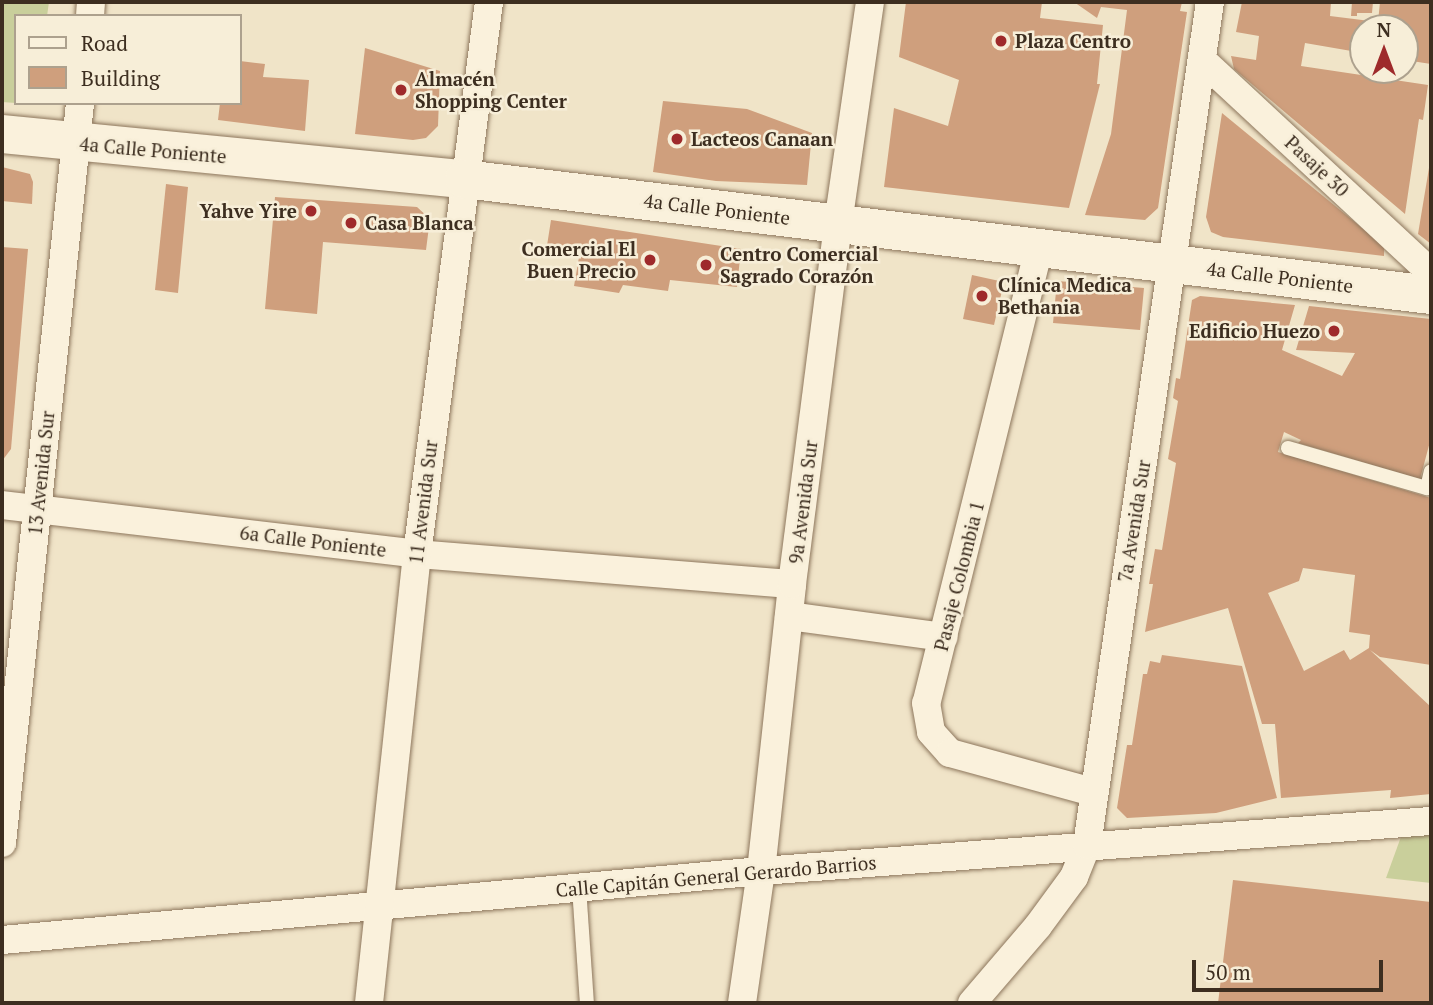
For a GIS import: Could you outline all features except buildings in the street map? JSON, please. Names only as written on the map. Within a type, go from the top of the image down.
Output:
[{"type":"street","name":"11 Avenida Sur","points":[[369,1003],[416,554],[489,2]]},
{"type":"street","name":"9a Avenida Sur","points":[[742,1003],[761,871],[792,584],[838,223],[870,2]]},
{"type":"street","name":"7a Avenida Sur","points":[[972,1003],[1038,926],[1074,877],[1087,845],[1174,264],[1210,2]]},
{"type":"street","name":"Pasaje 30","points":[[1202,60],[1431,272]]},
{"type":"street","name":"13 Avenida Sur","points":[[2,844],[80,105]]},
{"type":"street","name":"4a Calle Poniente","points":[[2,134],[464,178],[1431,295]]},
{"type":"street","name":"Pasaje Colombia 1","points":[[1039,248],[926,703],[931,732],[950,753],[1093,792]]},
{"type":"street","name":"6a Calle Poniente","points":[[2,505],[416,554],[792,584]]},
{"type":"street","points":[[789,616],[944,636]]},
{"type":"street","name":"Calle Capitán General Gerardo Barrios","points":[[2,940],[761,871],[1431,821]]},
{"type":"lane","points":[[1288,448],[1427,488],[1431,471]]},
{"type":"lane","points":[[579,887],[587,1003]]},
{"type":"green space","points":[[2,2],[49,2],[47,14],[14,14],[14,103],[2,102]]},
{"type":"green space","points":[[1431,833],[1431,883],[1386,878],[1402,834]]},
{"type":"place","name":"Plaza Centro","points":[[1001,41]]},
{"type":"place","name":"Almacén Shopping Center","points":[[401,90]]},
{"type":"place","name":"Lacteos Canaan","points":[[677,139]]},
{"type":"place","name":"Yahve Yire","points":[[311,211]]},
{"type":"place","name":"Casa Blanca","points":[[351,223]]},
{"type":"place","name":"Comercial El Buen Precio","points":[[650,260]]},
{"type":"place","name":"Centro Comercial Sagrado Corazón","points":[[706,265]]},
{"type":"place","name":"Clínica Medica Bethania","points":[[982,296]]},
{"type":"place","name":"Edificio Huezo","points":[[1334,331]]}]
